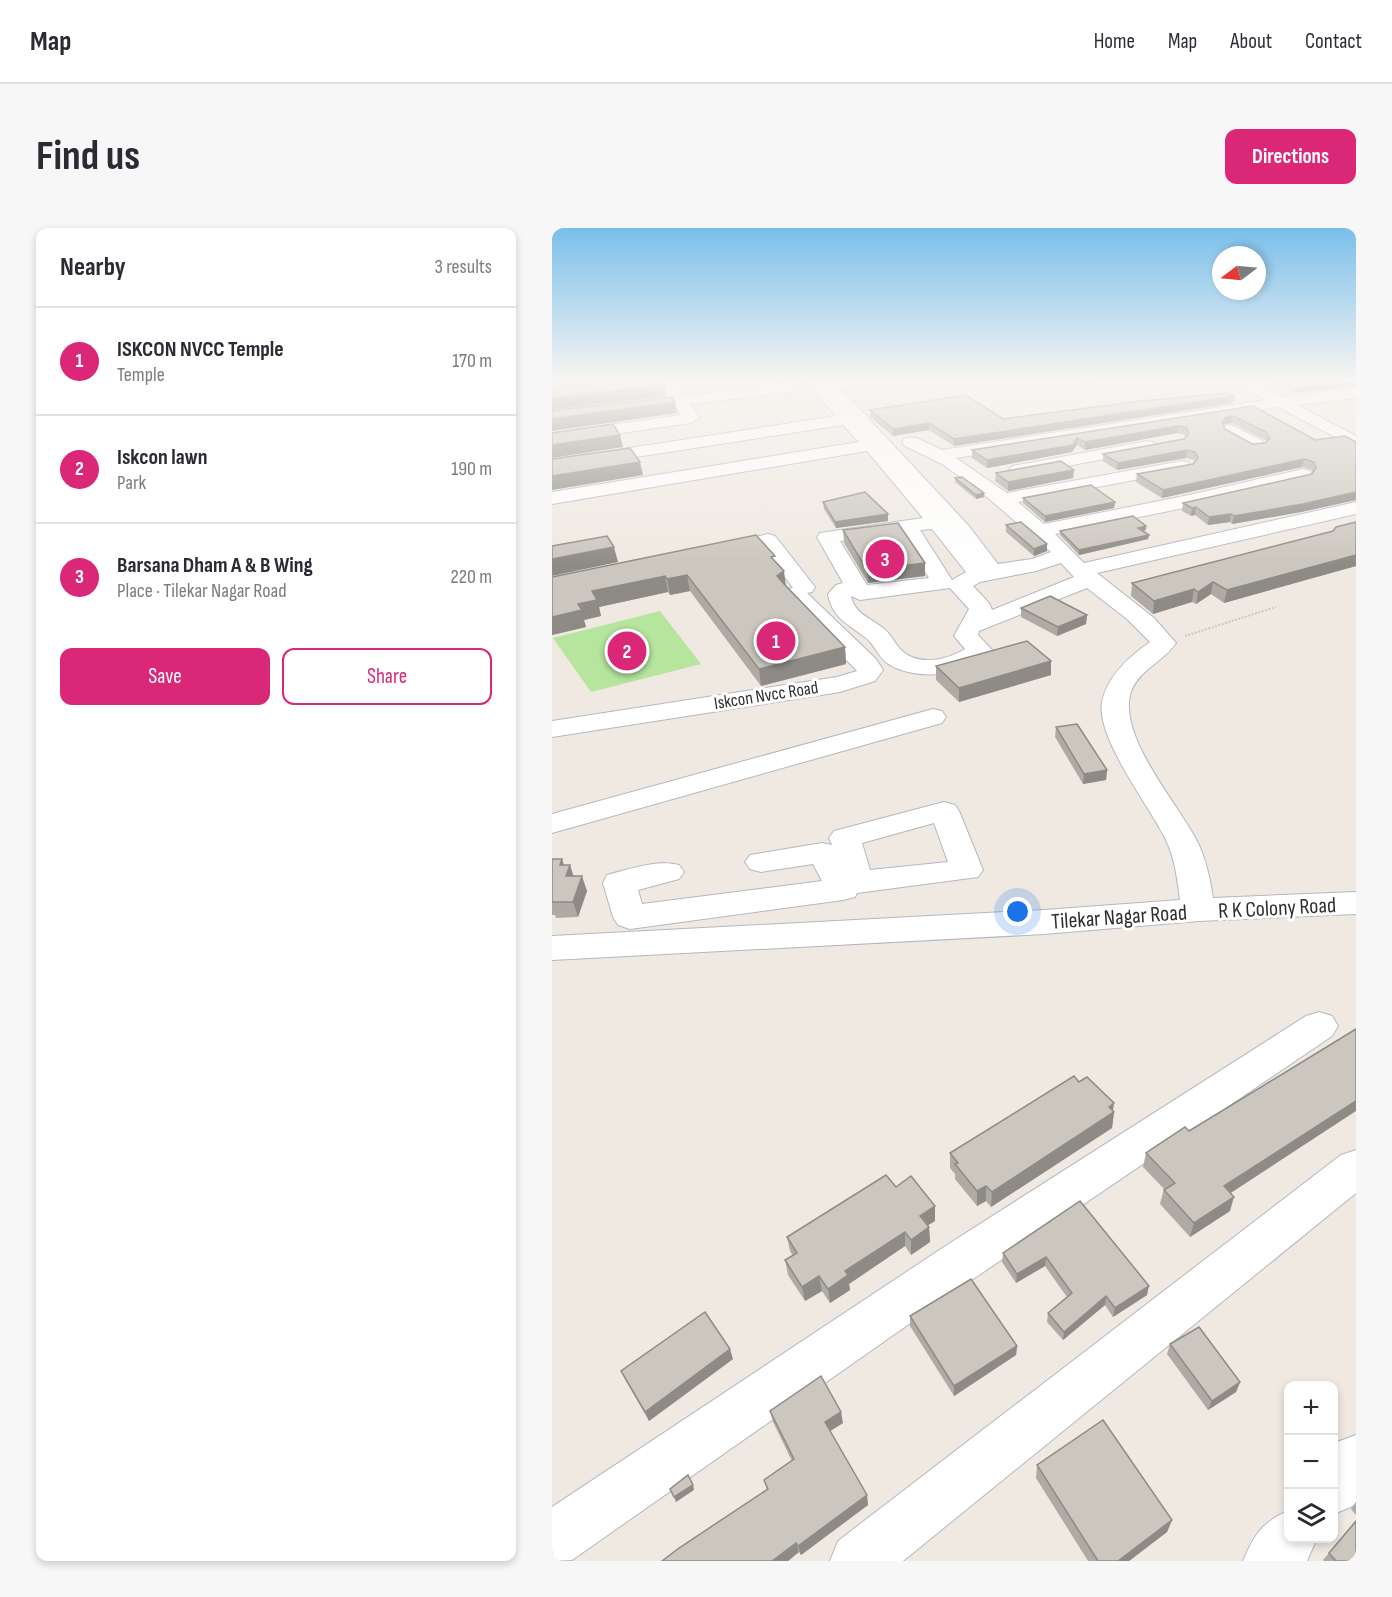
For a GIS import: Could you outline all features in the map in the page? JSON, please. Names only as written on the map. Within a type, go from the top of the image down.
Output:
[{"type":"street","points":[[552,465],[705,441]]},
{"type":"street","points":[[875,441],[946,521],[986,573]]},
{"type":"street","points":[[941,455],[1029,441]]},
{"type":"street","points":[[1248,441],[1257,445]]},
{"type":"street","points":[[911,442],[941,455],[973,478],[1038,531],[1078,568],[1121,590],[1164,643]]},
{"type":"street","points":[[973,478],[1160,443]]},
{"type":"street","points":[[552,498],[877,444]]},
{"type":"street","points":[[1000,500],[1186,465]]},
{"type":"street","points":[[1038,531],[1189,501],[1303,475]]},
{"type":"street","points":[[857,587],[844,590],[839,594],[840,600],[855,623],[876,634],[896,658],[923,669],[932,669],[974,655],[980,650],[966,636],[967,629],[976,620],[981,608],[961,587],[961,584],[986,573],[1036,565],[1078,568],[1356,508]]},
{"type":"street","points":[[907,526],[943,583],[860,592],[827,537],[907,526],[946,521]]},
{"type":"street","points":[[1322,537],[1356,528]]},
{"type":"street","name":"Iskcon Nvcc Road","points":[[552,729],[840,684],[867,676],[870,670],[867,664],[800,591],[768,540],[699,554]]},
{"type":"street","points":[[979,624],[1078,568]]},
{"type":"street","name":"Tilekar Nagar Road","points":[[552,948],[1044,922],[1199,910],[1188,856],[1124,740],[1114,708],[1117,690],[1146,655],[1164,643]]},
{"type":"street","points":[[552,824],[933,717]]},
{"type":"street","points":[[668,872],[619,883],[630,917],[843,889],[822,853],[761,862]]},
{"type":"street","points":[[882,879],[886,930]]},
{"type":"street","name":"R K Colony Road","points":[[1199,910],[1356,903]]},
{"type":"street","points":[[731,904],[733,938]]},
{"type":"street","points":[[552,1540],[963,1260],[1319,1026]]},
{"type":"street","points":[[858,1561],[1119,1354],[1202,1293],[1356,1168]]},
{"type":"street","points":[[1338,1482],[1356,1461]]},
{"type":"street","points":[[1271,1561],[1287,1543]]},
{"type":"path","points":[[1164,643],[1276,607]]},
{"type":"green space","points":[[660,611],[701,664],[591,692],[553,638]]},
{"type":"building","points":[[552,441],[578,441],[552,445]]},
{"type":"building","points":[[1028,441],[1075,441],[1073,445],[987,460],[972,450]]},
{"type":"building","points":[[1172,441],[1247,441],[1252,444],[1267,441],[1355,441],[1356,492],[1234,516],[1231,514],[1209,517],[1196,507],[1192,508],[1183,503],[1312,474],[1316,468],[1314,462],[1304,459],[1163,490],[1137,474],[1193,464],[1198,458],[1195,452],[1187,450],[1118,463],[1103,454]]},
{"type":"building","points":[[630,448],[640,462],[552,476],[552,459]]},
{"type":"building","points":[[1061,461],[1074,470],[1008,482],[996,473]]},
{"type":"building","points":[[962,477],[984,493],[976,495],[955,478]]},
{"type":"building","points":[[1091,485],[1115,502],[1045,516],[1023,498]]},
{"type":"building","points":[[865,492],[888,514],[835,522],[823,502]]},
{"type":"building","points":[[1133,516],[1146,526],[1138,528],[1149,535],[1079,550],[1060,531]]},
{"type":"building","points":[[1021,522],[1047,544],[1034,549],[1006,525]]},
{"type":"building","points":[[1356,522],[1356,555],[1227,590],[1213,582],[1198,592],[1194,589],[1154,601],[1132,583],[1333,531],[1336,527]]},
{"type":"building","points":[[898,523],[925,563],[867,570],[843,530]]},
{"type":"building","points":[[756,535],[775,556],[771,557],[784,571],[777,576],[845,647],[759,669],[687,575],[667,579],[665,576],[592,591],[597,600],[578,604],[582,610],[552,617],[552,577]]},
{"type":"building","points":[[607,536],[614,547],[552,559],[552,546]]},
{"type":"building","points":[[1050,596],[1087,615],[1058,627],[1021,608]]},
{"type":"building","points":[[1027,641],[1051,661],[959,688],[936,666]]},
{"type":"building","points":[[1077,724],[1107,770],[1084,774],[1056,727]]},
{"type":"building","points":[[552,859],[562,859],[560,865],[570,865],[566,876],[582,876],[573,902],[552,902]]},
{"type":"building","points":[[1356,1029],[1356,1101],[1224,1186],[1234,1197],[1194,1223],[1164,1190],[1175,1183],[1146,1153],[1185,1127],[1189,1131]]},
{"type":"building","points":[[1074,1076],[1079,1082],[1087,1077],[1114,1103],[1109,1107],[1114,1112],[992,1192],[986,1186],[977,1191],[955,1164],[958,1163],[950,1153]]},
{"type":"building","points":[[886,1175],[896,1187],[911,1176],[935,1206],[920,1216],[929,1227],[911,1240],[905,1232],[845,1271],[848,1275],[828,1289],[819,1276],[802,1287],[785,1260],[797,1253],[787,1237]]},
{"type":"building","points":[[1080,1201],[1149,1286],[1115,1308],[1106,1296],[1064,1332],[1048,1313],[1072,1293],[1046,1257],[1017,1274],[1003,1253]]},
{"type":"building","points":[[971,1279],[1017,1346],[954,1386],[910,1316]]},
{"type":"building","points":[[705,1312],[730,1349],[645,1412],[621,1371]]},
{"type":"building","points":[[1199,1327],[1240,1382],[1212,1401],[1170,1344]]},
{"type":"building","points":[[821,1376],[841,1412],[825,1422],[867,1495],[798,1546],[796,1543],[772,1561],[662,1561],[768,1489],[764,1480],[794,1459],[770,1411]]},
{"type":"building","points":[[1103,1420],[1172,1520],[1118,1561],[1098,1561],[1037,1465]]},
{"type":"building","points":[[688,1475],[693,1485],[674,1497],[670,1489]]},
{"type":"building","points":[[1356,1521],[1356,1561],[1336,1561],[1329,1553]]},
{"type":"place","name":"Barsana Dham A & B Wing","points":[[885,559]]},
{"type":"place","name":"ISKCON NVCC Temple","points":[[776,641]]},
{"type":"place","name":"Iskcon lawn","points":[[627,651]]}]
